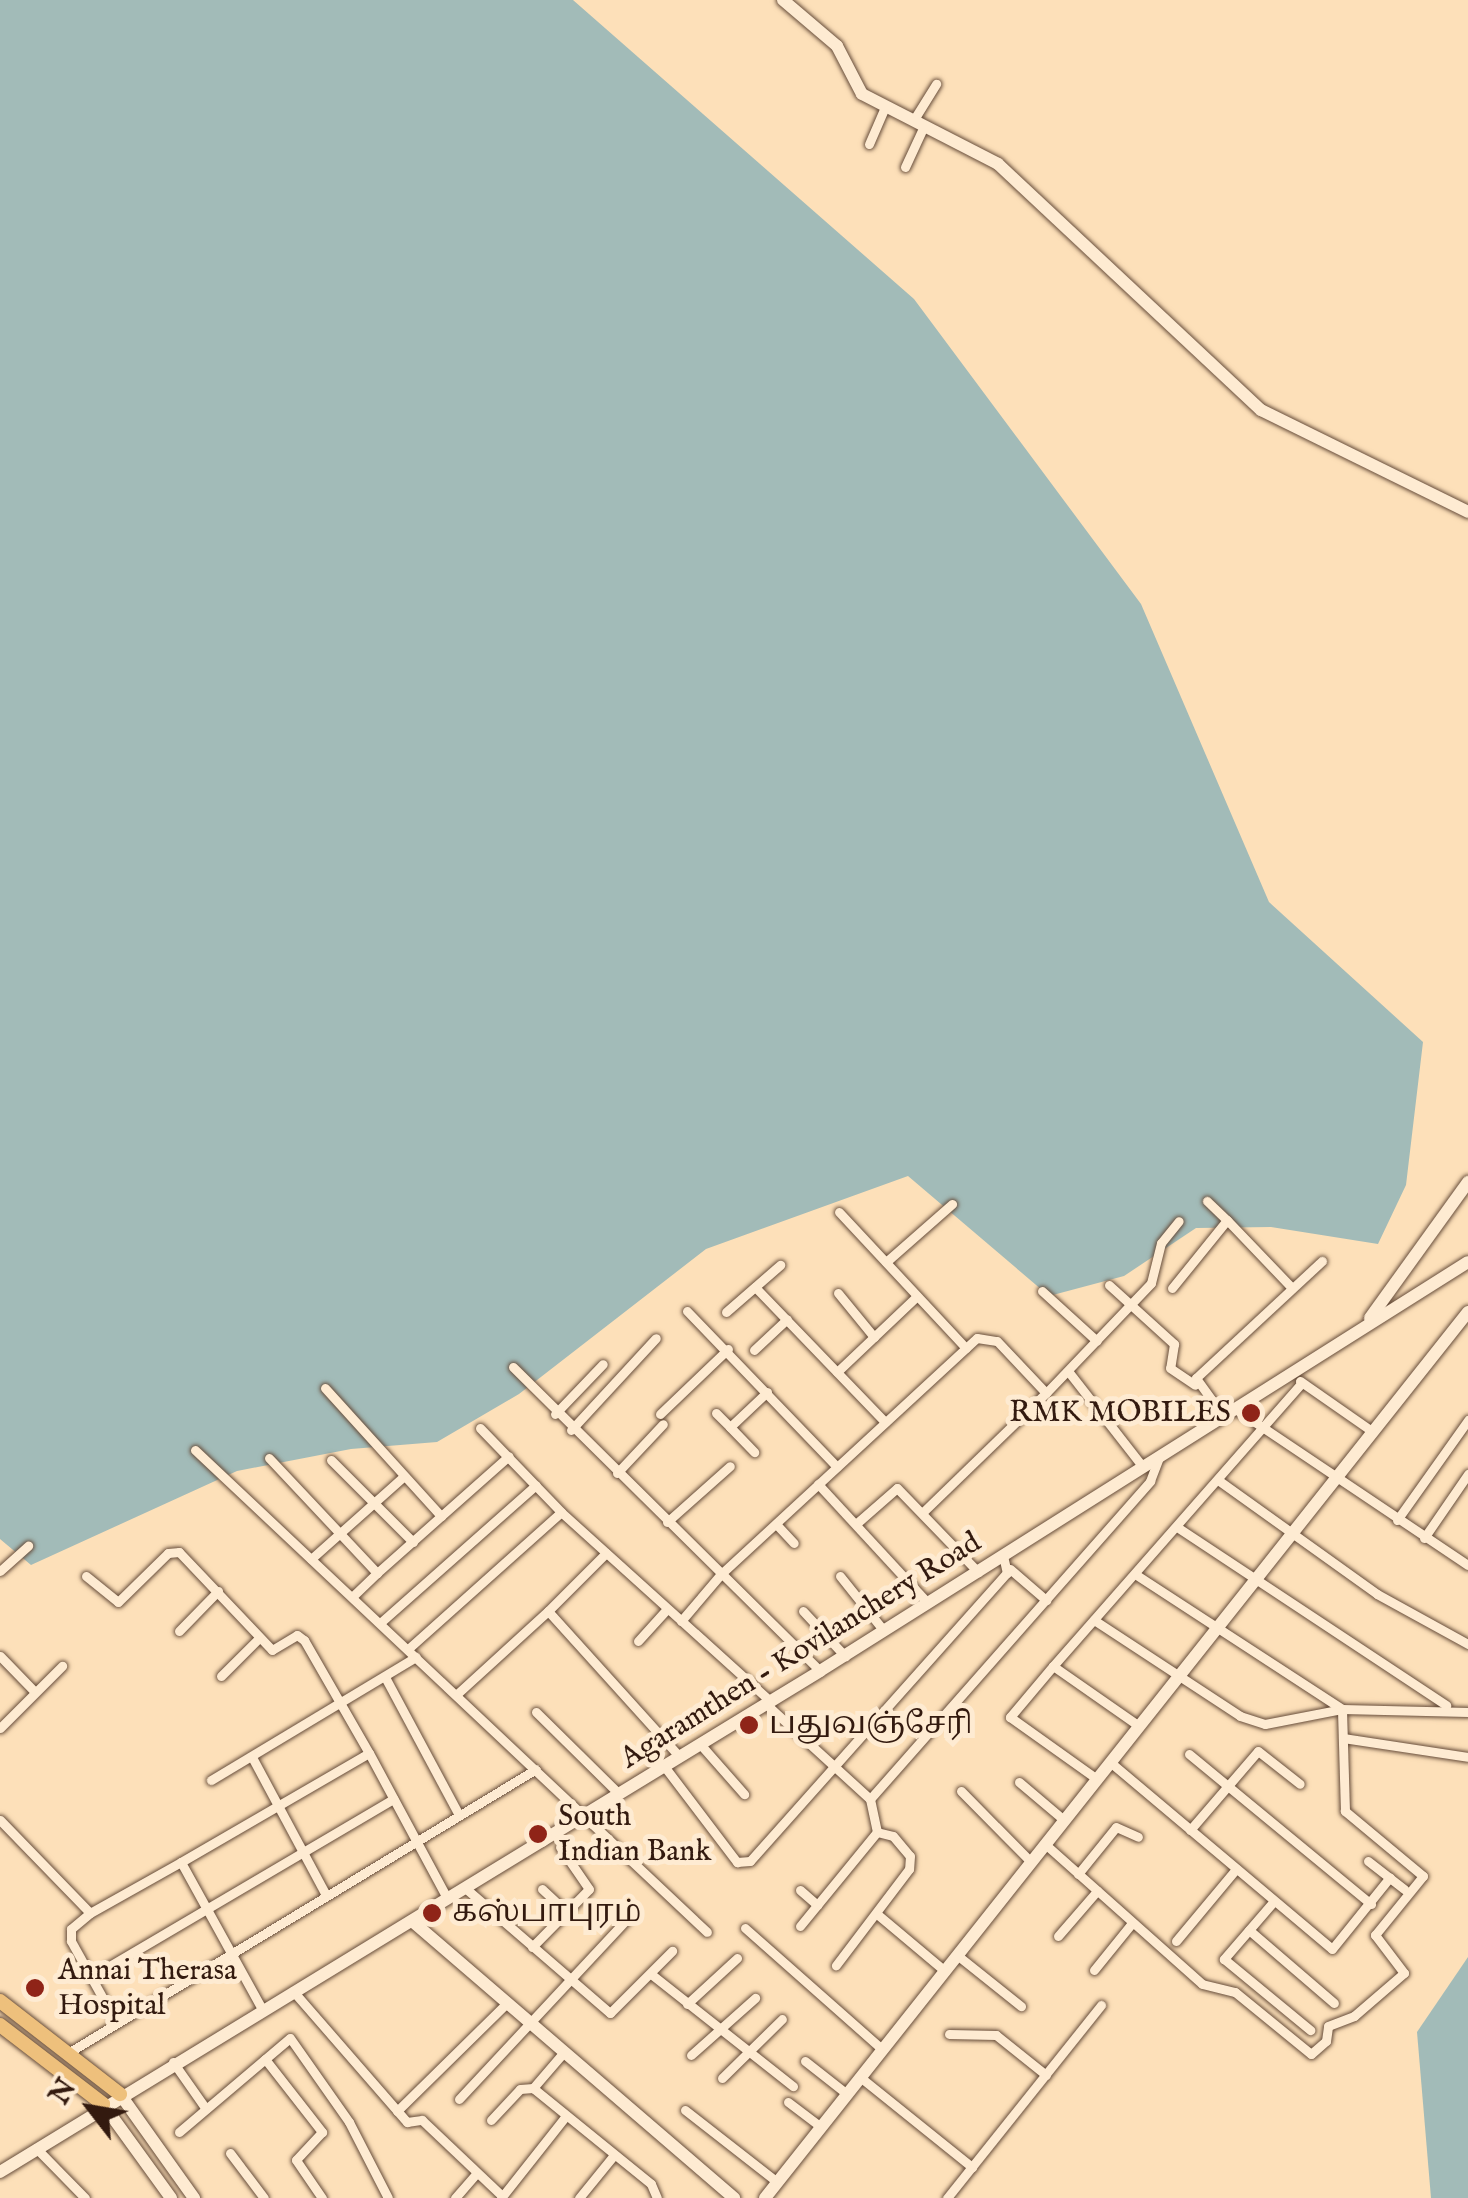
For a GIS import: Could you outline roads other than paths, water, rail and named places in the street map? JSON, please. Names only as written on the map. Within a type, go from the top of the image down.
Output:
[{"type":"main road","points":[[0,2001],[120,2094]]},
{"type":"main road","points":[[0,2026],[103,2104]]},
{"type":"street","points":[[784,0],[838,46],[862,94],[998,164],[1262,410],[1468,512]]},
{"type":"street","points":[[906,167],[918,123],[936,84]]},
{"type":"street","points":[[868,144],[885,107]]},
{"type":"street","points":[[1368,1322],[1468,1182]]},
{"type":"street","points":[[1208,1201],[1292,1288]]},
{"type":"street","points":[[886,1262],[952,1204]]},
{"type":"street","points":[[839,1212],[966,1348]]},
{"type":"street","points":[[1172,1288],[1227,1220]]},
{"type":"street","points":[[922,1513],[1132,1306],[1151,1283],[1162,1244],[1179,1222]]},
{"type":"street","points":[[1195,1385],[1322,1261]]},
{"type":"street","name":"Agaramthen - Kovilanchery Road","points":[[0,2172],[103,2104],[412,1921],[978,1572],[1006,1562],[1159,1456],[1296,1378],[1368,1322],[1468,1262]]},
{"type":"street","points":[[726,1312],[780,1264]]},
{"type":"street","points":[[1109,1286],[1174,1344],[1170,1368],[1230,1413],[1468,1564]]},
{"type":"street","points":[[755,1287],[886,1422]]},
{"type":"street","points":[[1042,1291],[1097,1341]]},
{"type":"street","points":[[838,1292],[874,1338]]},
{"type":"street","points":[[838,1372],[917,1296]]},
{"type":"street","points":[[686,1311],[728,1350],[837,1467]]},
{"type":"street","points":[[764,2198],[1468,1312]]},
{"type":"street","points":[[754,1350],[786,1320]]},
{"type":"street","points":[[681,1621],[721,1574],[966,1348],[987,1335],[998,1340],[1046,1393]]},
{"type":"street","points":[[571,1430],[656,1338]]},
{"type":"street","points":[[616,1473],[728,1350]]},
{"type":"street","points":[[554,1414],[603,1364]]},
{"type":"street","points":[[513,1367],[554,1414],[820,1671]]},
{"type":"street","points":[[1068,1372],[1143,1467]]},
{"type":"street","points":[[1097,1778],[1010,1717],[1218,1480],[1296,1378],[1373,1432]]},
{"type":"street","points":[[325,1388],[441,1516]]},
{"type":"street","points":[[730,1428],[767,1392]]},
{"type":"street","points":[[716,1413],[754,1452]]},
{"type":"street","points":[[1397,1520],[1468,1420]]},
{"type":"street","points":[[480,1428],[561,1512],[837,1764],[870,1799],[876,1832],[800,1926]]},
{"type":"street","points":[[195,1450],[707,1932]]},
{"type":"street","points":[[352,1597],[509,1456]]},
{"type":"street","points":[[870,1799],[1150,1481],[1159,1456]]},
{"type":"street","points":[[269,1458],[377,1573]]},
{"type":"street","points":[[331,1460],[413,1542]]},
{"type":"street","points":[[667,1522],[730,1466]]},
{"type":"street","points":[[1424,1538],[1468,1474]]},
{"type":"street","points":[[311,1559],[404,1477]]},
{"type":"street","points":[[1218,1480],[1377,1594],[1468,1644]]},
{"type":"street","points":[[818,1484],[928,1603]]},
{"type":"street","points":[[380,1623],[536,1485]]},
{"type":"street","points":[[856,1522],[894,1488],[978,1572]]},
{"type":"street","points":[[212,1780],[385,1677],[561,1512]]},
{"type":"street","points":[[776,1524],[794,1543]]},
{"type":"street","points":[[1177,1527],[1448,1706],[1468,1712]]},
{"type":"street","points":[[0,1571],[28,1546]]},
{"type":"street","points":[[86,1576],[118,1602],[175,1550],[259,1638],[278,1650],[300,1636],[343,1703],[446,1898]]},
{"type":"street","points":[[457,1694],[606,1553]]},
{"type":"street","points":[[664,1766],[744,1864],[837,1764],[1006,1562],[1046,1600]]},
{"type":"street","points":[[1135,1574],[1342,1708]]},
{"type":"street","points":[[840,1576],[884,1631]]},
{"type":"street","points":[[179,1631],[218,1592]]},
{"type":"street","points":[[638,1641],[668,1609]]},
{"type":"street","points":[[548,1611],[680,1756]]},
{"type":"street","points":[[804,1611],[844,1656]]},
{"type":"street","points":[[1094,1620],[1178,1676],[1265,1724],[1342,1708],[1448,1706]]},
{"type":"street","points":[[221,1676],[259,1638]]},
{"type":"street","points":[[0,1656],[35,1692]]},
{"type":"street","points":[[0,1728],[62,1666]]},
{"type":"street","points":[[1053,1666],[1139,1726]]},
{"type":"street","points":[[385,1677],[459,1815]]},
{"type":"street","points":[[1046,1844],[1202,1984],[1235,1992],[1306,2052],[1324,2044],[1328,2026],[1354,2016],[1406,1970],[1376,1935],[1423,1876],[1344,1811],[1342,1708]]},
{"type":"street","points":[[536,1712],[618,1793]]},
{"type":"street","points":[[1343,1738],[1468,1757]]},
{"type":"street","points":[[700,1744],[744,1794]]},
{"type":"street","points":[[1190,1830],[1258,1751],[1300,1784]]},
{"type":"street","points":[[116,2022],[72,1942],[71,1928],[90,1913],[369,1752]]},
{"type":"street","points":[[1189,1754],[1371,1904]]},
{"type":"street","points":[[252,1757],[326,1895]]},
{"type":"street","points":[[1110,1762],[1274,1901],[1337,1949],[1390,1878]]},
{"type":"street","points":[[68,2053],[232,1948],[418,1842],[536,1769]]},
{"type":"street","points":[[1020,1782],[1064,1820]]},
{"type":"street","points":[[961,1791],[1031,1862]]},
{"type":"street","points":[[91,1977],[393,1799]]},
{"type":"street","points":[[0,1820],[90,1913]]},
{"type":"street","points":[[1078,1874],[1116,1826],[1138,1836]]},
{"type":"street","points":[[836,1966],[878,1914],[912,1861],[889,1833],[876,1832]]},
{"type":"street","points":[[532,1948],[590,1884],[560,1847]]},
{"type":"street","points":[[1368,1860],[1404,1889]]},
{"type":"street","points":[[181,1862],[232,1948],[262,2009]]},
{"type":"street","points":[[1176,1941],[1236,1869]]},
{"type":"street","points":[[464,1887],[610,2014],[672,1951]]},
{"type":"street","points":[[542,1889],[567,1912]]},
{"type":"street","points":[[800,1890],[817,1905]]},
{"type":"street","points":[[1058,1936],[1097,1891]]},
{"type":"street","points":[[1274,1901],[1224,1959],[1310,2030]]},
{"type":"street","points":[[878,1914],[945,1971]]},
{"type":"street","points":[[459,2099],[626,1920]]},
{"type":"street","points":[[412,1921],[734,2198]]},
{"type":"street","points":[[1094,1970],[1132,1923]]},
{"type":"street","points":[[745,1928],[882,2050]]},
{"type":"street","points":[[1249,1930],[1334,2003]]},
{"type":"street","points":[[957,1955],[1020,2006]]},
{"type":"street","points":[[687,2004],[736,1958]]},
{"type":"street","points":[[651,1974],[793,2086]]},
{"type":"street","points":[[293,1991],[408,2123],[422,2120],[501,2197],[565,2117]]},
{"type":"street","points":[[691,2055],[755,1998]]},
{"type":"street","points":[[397,2111],[508,2003]]},
{"type":"street","points":[[947,2198],[1101,2005]]},
{"type":"street","points":[[722,2078],[782,2020]]},
{"type":"street","points":[[950,2034],[996,2036],[1046,2075]]},
{"type":"street","points":[[178,2132],[265,2059],[293,2041],[349,2122],[388,2198]]},
{"type":"street","points":[[491,2120],[520,2089],[533,2088],[564,2052]]},
{"type":"street","points":[[265,2059],[322,2132],[296,2160],[322,2198]]},
{"type":"street","points":[[805,2060],[847,2094]]},
{"type":"street","points":[[172,2062],[206,2108]]},
{"type":"street","points":[[860,2078],[972,2168]]},
{"type":"street","points":[[533,2088],[652,2184],[657,2198]]},
{"type":"street","points":[[120,2094],[194,2198]]},
{"type":"street","points":[[788,2102],[821,2127]]},
{"type":"street","points":[[103,2104],[172,2198]]},
{"type":"street","points":[[686,2110],[778,2182]]},
{"type":"street","points":[[36,2148],[85,2198]]},
{"type":"street","points":[[230,2153],[264,2198]]},
{"type":"street","points":[[579,2198],[614,2155]]},
{"type":"street","points":[[455,2198],[475,2174]]},
{"type":"water","points":[[0,0],[573,0],[914,299],[1141,604],[1269,902],[1423,1042],[1406,1185],[1378,1244],[1271,1227],[1196,1228],[1124,1276],[1049,1296],[908,1176],[706,1249],[519,1394],[437,1442],[351,1449],[237,1471],[31,1565],[0,1539]]},
{"type":"water","points":[[1468,1957],[1468,2198],[1431,2198],[1417,2032]]},
{"type":"place","name":"RMK MOBILES","points":[[1251,1413]]},
{"type":"place","name":"பதுவஞ்சேரி","points":[[749,1725]]},
{"type":"place","name":"South Indian Bank","points":[[538,1834]]},
{"type":"place","name":"கஸ்பாபுரம்","points":[[432,1913]]},
{"type":"place","name":"Annai Therasa Hospital","points":[[35,1988]]}]
